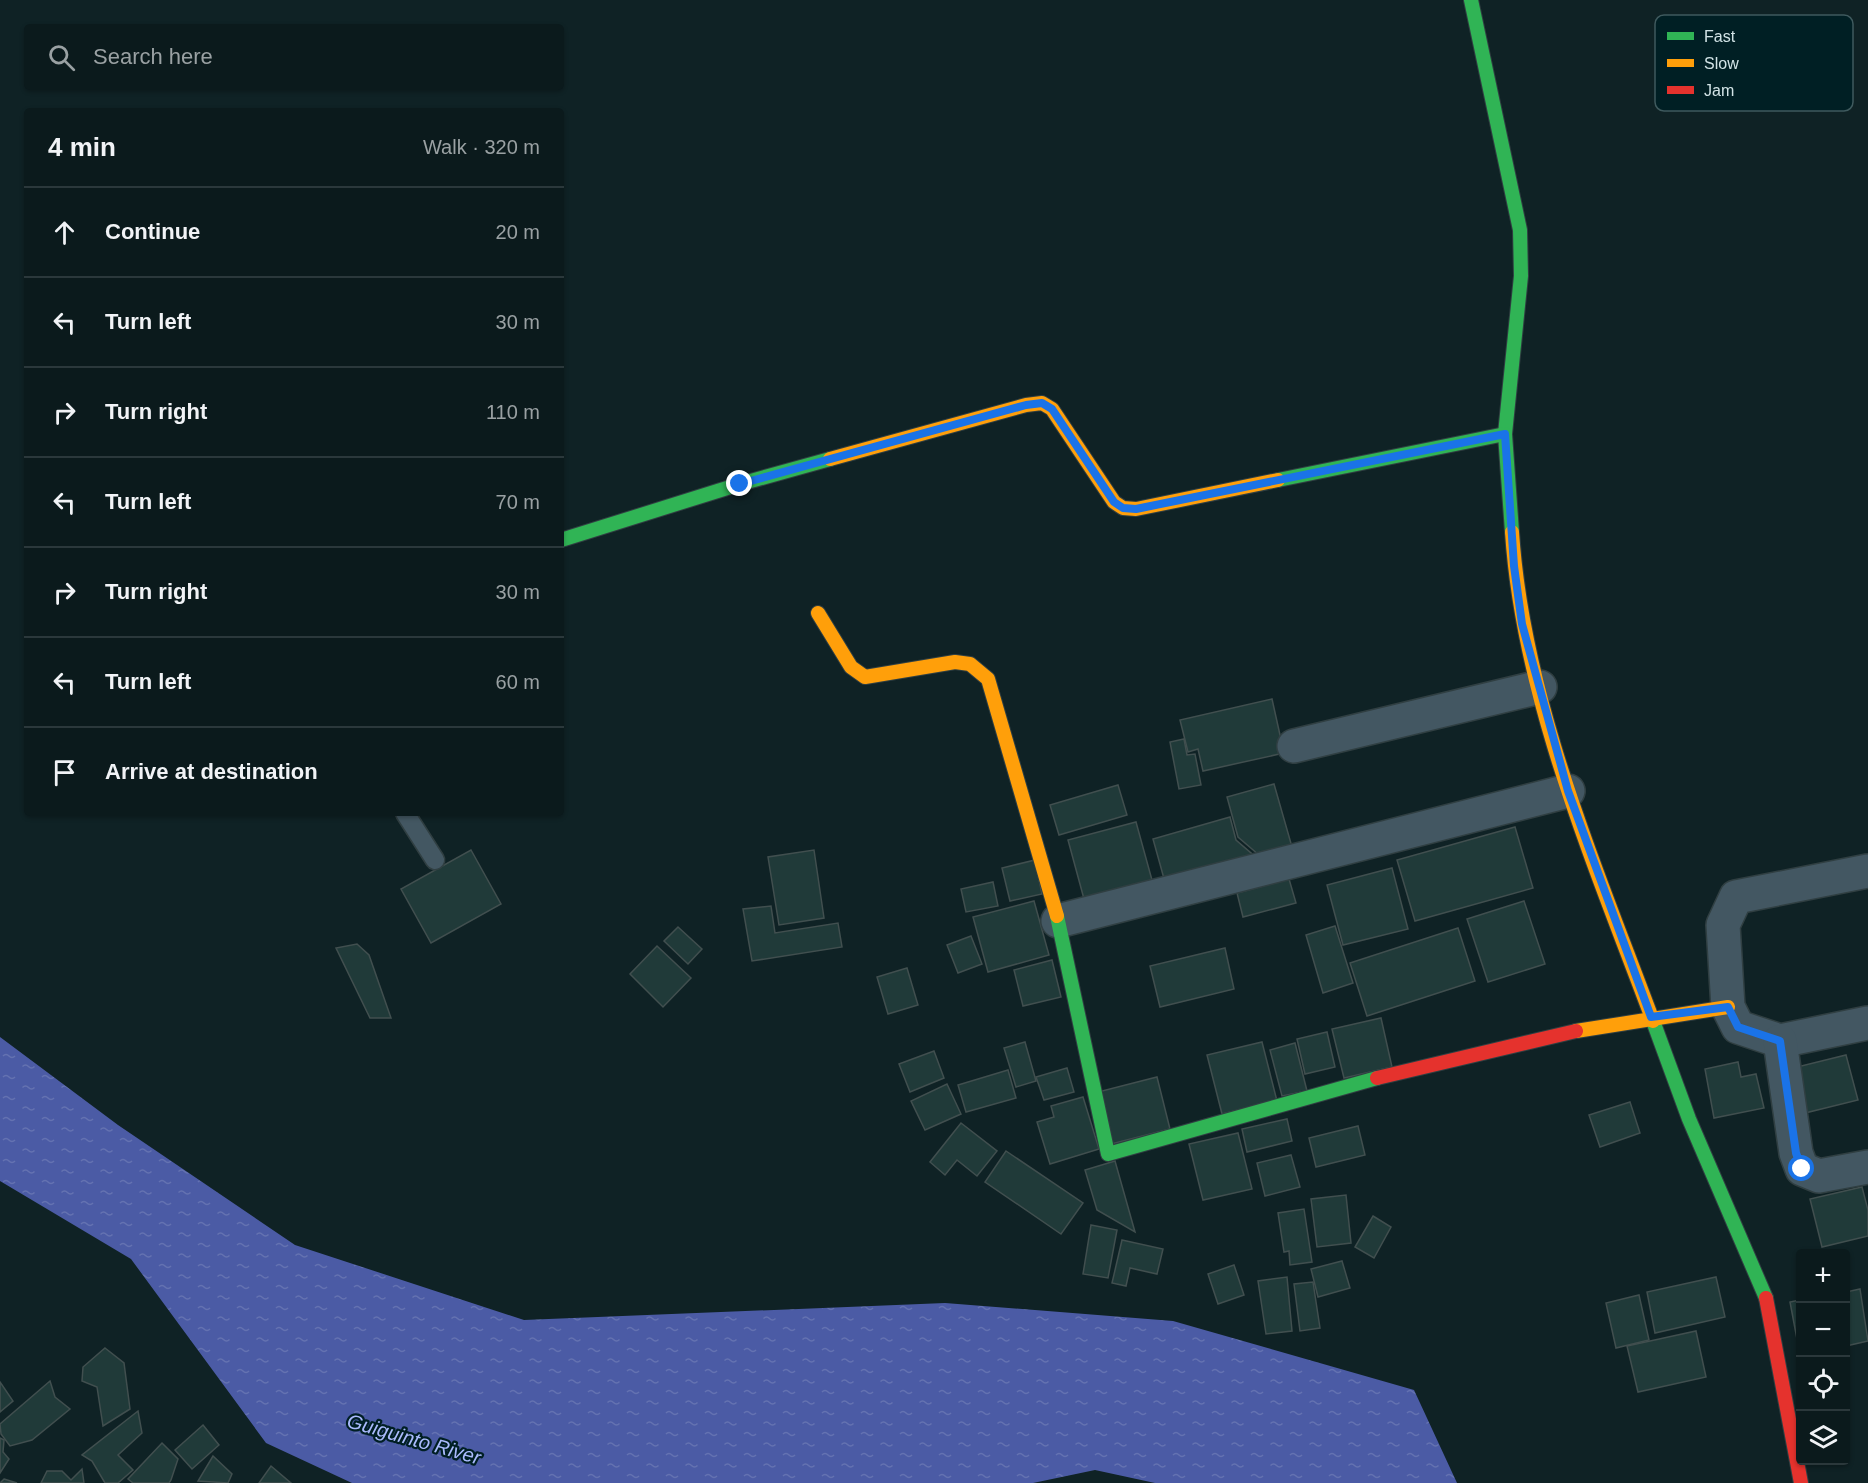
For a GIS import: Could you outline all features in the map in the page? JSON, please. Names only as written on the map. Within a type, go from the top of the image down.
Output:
[{"type":"street","points":[[1471,0],[1520,230],[1521,276],[1505,434],[1514,566],[1522,624],[1568,791],[1689,1119],[1764,1290],[1801,1483]]},
{"type":"street","points":[[564,539],[740,484],[1026,405],[1042,403],[1052,409],[1114,502],[1123,508],[1136,509],[1505,434]]},
{"type":"street","points":[[818,613],[851,667],[865,677],[955,662],[970,664],[988,680],[1058,921],[1108,1154],[1451,1058],[1651,1017],[1728,1007]]},
{"type":"street","points":[[1294,746],[1539,687]]},
{"type":"street","points":[[1058,921],[1568,791]]},
{"type":"street","points":[[1868,871],[1736,897],[1723,925],[1728,1007],[1738,1027],[1780,1041],[1868,1023]]},
{"type":"street","points":[[1780,1041],[1796,1153],[1802,1169],[1819,1176],[1868,1167]]},
{"type":"lane","points":[[407,816],[435,860]]},
{"type":"water","name":"Guiguinto River","points":[[0,1037],[118,1125],[295,1245],[524,1320],[945,1303],[1173,1321],[1414,1390],[1457,1483],[1155,1483],[1095,1470],[1033,1483],[352,1483],[266,1443],[131,1259],[0,1181]]},
{"type":"building","points":[[1272,699],[1284,753],[1203,771],[1198,749],[1188,752],[1180,720]]},
{"type":"building","points":[[1184,739],[1187,755],[1195,754],[1201,785],[1179,789],[1170,742]]},
{"type":"building","points":[[1274,784],[1294,854],[1266,861],[1238,837],[1227,797]]},
{"type":"building","points":[[1118,785],[1127,815],[1059,835],[1050,805]]},
{"type":"building","points":[[1230,817],[1236,840],[1265,865],[1168,893],[1153,839]]},
{"type":"building","points":[[1136,822],[1155,891],[1087,910],[1068,840]]},
{"type":"building","points":[[1515,827],[1533,888],[1415,921],[1397,860]]},
{"type":"building","points":[[471,850],[501,904],[431,943],[401,889]]},
{"type":"building","points":[[814,850],[824,918],[779,925],[768,857]]},
{"type":"building","points":[[1035,860],[1042,894],[1010,901],[1002,868]]},
{"type":"building","points":[[1392,868],[1408,929],[1343,945],[1327,885]]},
{"type":"building","points":[[1289,879],[1296,903],[1243,917],[1237,893]]},
{"type":"building","points":[[993,882],[998,906],[966,912],[961,889]]},
{"type":"building","points":[[1034,901],[1049,955],[988,972],[973,917]]},
{"type":"building","points":[[1524,901],[1545,964],[1488,982],[1467,919]]},
{"type":"building","points":[[771,906],[775,933],[838,923],[842,947],[752,961],[743,909]]},
{"type":"building","points":[[1335,926],[1353,983],[1323,993],[1306,935]]},
{"type":"building","points":[[678,927],[702,949],[688,964],[664,941]]},
{"type":"building","points":[[1458,928],[1475,981],[1367,1016],[1350,963]]},
{"type":"building","points":[[971,936],[982,964],[958,973],[947,945]]},
{"type":"building","points":[[357,944],[369,955],[391,1018],[370,1018],[336,948]]},
{"type":"building","points":[[657,946],[691,978],[663,1007],[630,974]]},
{"type":"building","points":[[1225,948],[1234,989],[1160,1007],[1150,966]]},
{"type":"building","points":[[1052,960],[1061,997],[1023,1006],[1014,970]]},
{"type":"building","points":[[907,968],[918,1005],[888,1014],[877,977]]},
{"type":"building","points":[[1381,1018],[1392,1067],[1344,1078],[1332,1029]]},
{"type":"building","points":[[1327,1032],[1335,1067],[1305,1074],[1297,1039]]},
{"type":"building","points":[[1025,1042],[1036,1081],[1016,1087],[1004,1048]]},
{"type":"building","points":[[1262,1042],[1277,1101],[1222,1114],[1207,1055]]},
{"type":"building","points":[[1295,1043],[1307,1091],[1282,1096],[1270,1050]]},
{"type":"building","points":[[934,1051],[944,1078],[910,1092],[899,1064]]},
{"type":"building","points":[[1846,1055],[1858,1100],[1805,1113],[1793,1068]]},
{"type":"building","points":[[1738,1062],[1741,1077],[1756,1074],[1764,1108],[1714,1118],[1705,1069]]},
{"type":"building","points":[[1067,1068],[1074,1092],[1044,1100],[1036,1077]]},
{"type":"building","points":[[1008,1070],[1016,1098],[966,1112],[958,1085]]},
{"type":"building","points":[[1157,1077],[1170,1129],[1111,1144],[1098,1092]]},
{"type":"building","points":[[947,1084],[961,1114],[925,1130],[911,1101]]},
{"type":"building","points":[[1083,1097],[1099,1149],[1050,1164],[1037,1122],[1054,1117],[1051,1106]]},
{"type":"building","points":[[1630,1102],[1640,1133],[1600,1147],[1589,1115]]},
{"type":"building","points":[[1287,1119],[1292,1141],[1247,1152],[1242,1129]]},
{"type":"building","points":[[961,1123],[997,1151],[977,1176],[957,1160],[945,1175],[930,1162]]},
{"type":"building","points":[[1358,1126],[1365,1155],[1316,1167],[1309,1138]]},
{"type":"building","points":[[1238,1133],[1252,1189],[1203,1200],[1189,1144]]},
{"type":"building","points":[[1006,1151],[1083,1203],[1061,1234],[985,1182]]},
{"type":"building","points":[[1291,1155],[1300,1187],[1265,1196],[1257,1163]]},
{"type":"building","points":[[1115,1161],[1135,1232],[1097,1210],[1085,1170]]},
{"type":"building","points":[[1862,1187],[1868,1210],[1868,1236],[1822,1247],[1810,1199]]},
{"type":"building","points":[[1346,1195],[1351,1243],[1317,1247],[1311,1199]]},
{"type":"building","points":[[1304,1209],[1312,1262],[1290,1265],[1289,1251],[1284,1252],[1278,1213]]},
{"type":"building","points":[[1373,1216],[1391,1227],[1374,1258],[1355,1247]]},
{"type":"building","points":[[1091,1225],[1117,1230],[1108,1278],[1083,1274]]},
{"type":"building","points":[[1122,1240],[1163,1249],[1157,1274],[1130,1268],[1126,1286],[1112,1283]]},
{"type":"building","points":[[1342,1261],[1350,1288],[1318,1297],[1311,1269]]},
{"type":"building","points":[[1234,1265],[1244,1295],[1218,1304],[1208,1274]]},
{"type":"building","points":[[1287,1277],[1292,1331],[1266,1334],[1258,1281]]},
{"type":"building","points":[[1716,1277],[1725,1317],[1655,1333],[1647,1292]]},
{"type":"building","points":[[1313,1282],[1320,1328],[1300,1331],[1294,1284]]},
{"type":"building","points":[[1860,1289],[1868,1341],[1850,1345],[1850,1303],[1850,1291]]},
{"type":"building","points":[[1639,1295],[1649,1340],[1616,1348],[1606,1303]]},
{"type":"building","points":[[1796,1301],[1796,1334],[1790,1302]]},
{"type":"building","points":[[1696,1331],[1706,1377],[1638,1392],[1627,1346]]},
{"type":"building","points":[[105,1348],[124,1363],[130,1409],[103,1426],[97,1387],[82,1381],[83,1367]]},
{"type":"building","points":[[50,1381],[55,1397],[70,1409],[32,1440],[10,1446],[1,1434],[0,1424]]},
{"type":"building","points":[[0,1382],[13,1401],[0,1412]]},
{"type":"building","points":[[138,1411],[142,1433],[118,1455],[133,1470],[118,1483],[105,1483],[92,1461],[82,1455]]},
{"type":"building","points":[[203,1425],[219,1445],[192,1469],[175,1450]]},
{"type":"building","points":[[0,1438],[4,1440],[3,1452],[9,1459],[0,1473]]},
{"type":"building","points":[[162,1443],[178,1459],[169,1483],[133,1483],[128,1479]]},
{"type":"building","points":[[213,1456],[232,1474],[228,1483],[198,1481]]},
{"type":"building","points":[[271,1466],[291,1483],[259,1483]]},
{"type":"building","points":[[82,1469],[84,1483],[41,1483],[47,1471],[62,1471],[71,1480]]},
{"type":"building","points":[[4,1479],[17,1483],[0,1483]]},
{"type":"traffic: fast","points":[[1471,0],[1520,230],[1521,276],[1505,434],[1512,532]]},
{"type":"traffic: fast","points":[[1278,480],[1505,434]]},
{"type":"traffic: fast","points":[[564,539],[740,484],[830,459]]},
{"type":"traffic: fast","points":[[1057,916],[1108,1154],[1377,1078]]},
{"type":"traffic: fast","points":[[1653,1021],[1689,1119],[1766,1298]]},
{"type":"traffic: slow","points":[[830,459],[1026,405],[1042,403],[1052,409],[1114,502],[1123,508],[1136,509],[1278,480]]},
{"type":"traffic: slow","points":[[1512,532],[1519,595],[1546,719],[1586,842],[1653,1021]]},
{"type":"traffic: slow","points":[[818,613],[851,667],[865,677],[955,662],[970,664],[988,679],[1057,916]]},
{"type":"traffic: slow","points":[[1576,1031],[1728,1007]]},
{"type":"traffic: jam","points":[[1377,1078],[1576,1031]]},
{"type":"traffic: jam","points":[[1766,1298],[1801,1483]]},
{"type":"route","points":[[740,484],[1026,405],[1042,403],[1052,409],[1114,502],[1123,508],[1136,509],[1505,434],[1512,507],[1514,566],[1522,624],[1568,791],[1651,1017],[1728,1007],[1738,1027],[1780,1041],[1796,1153],[1802,1169]]}]
